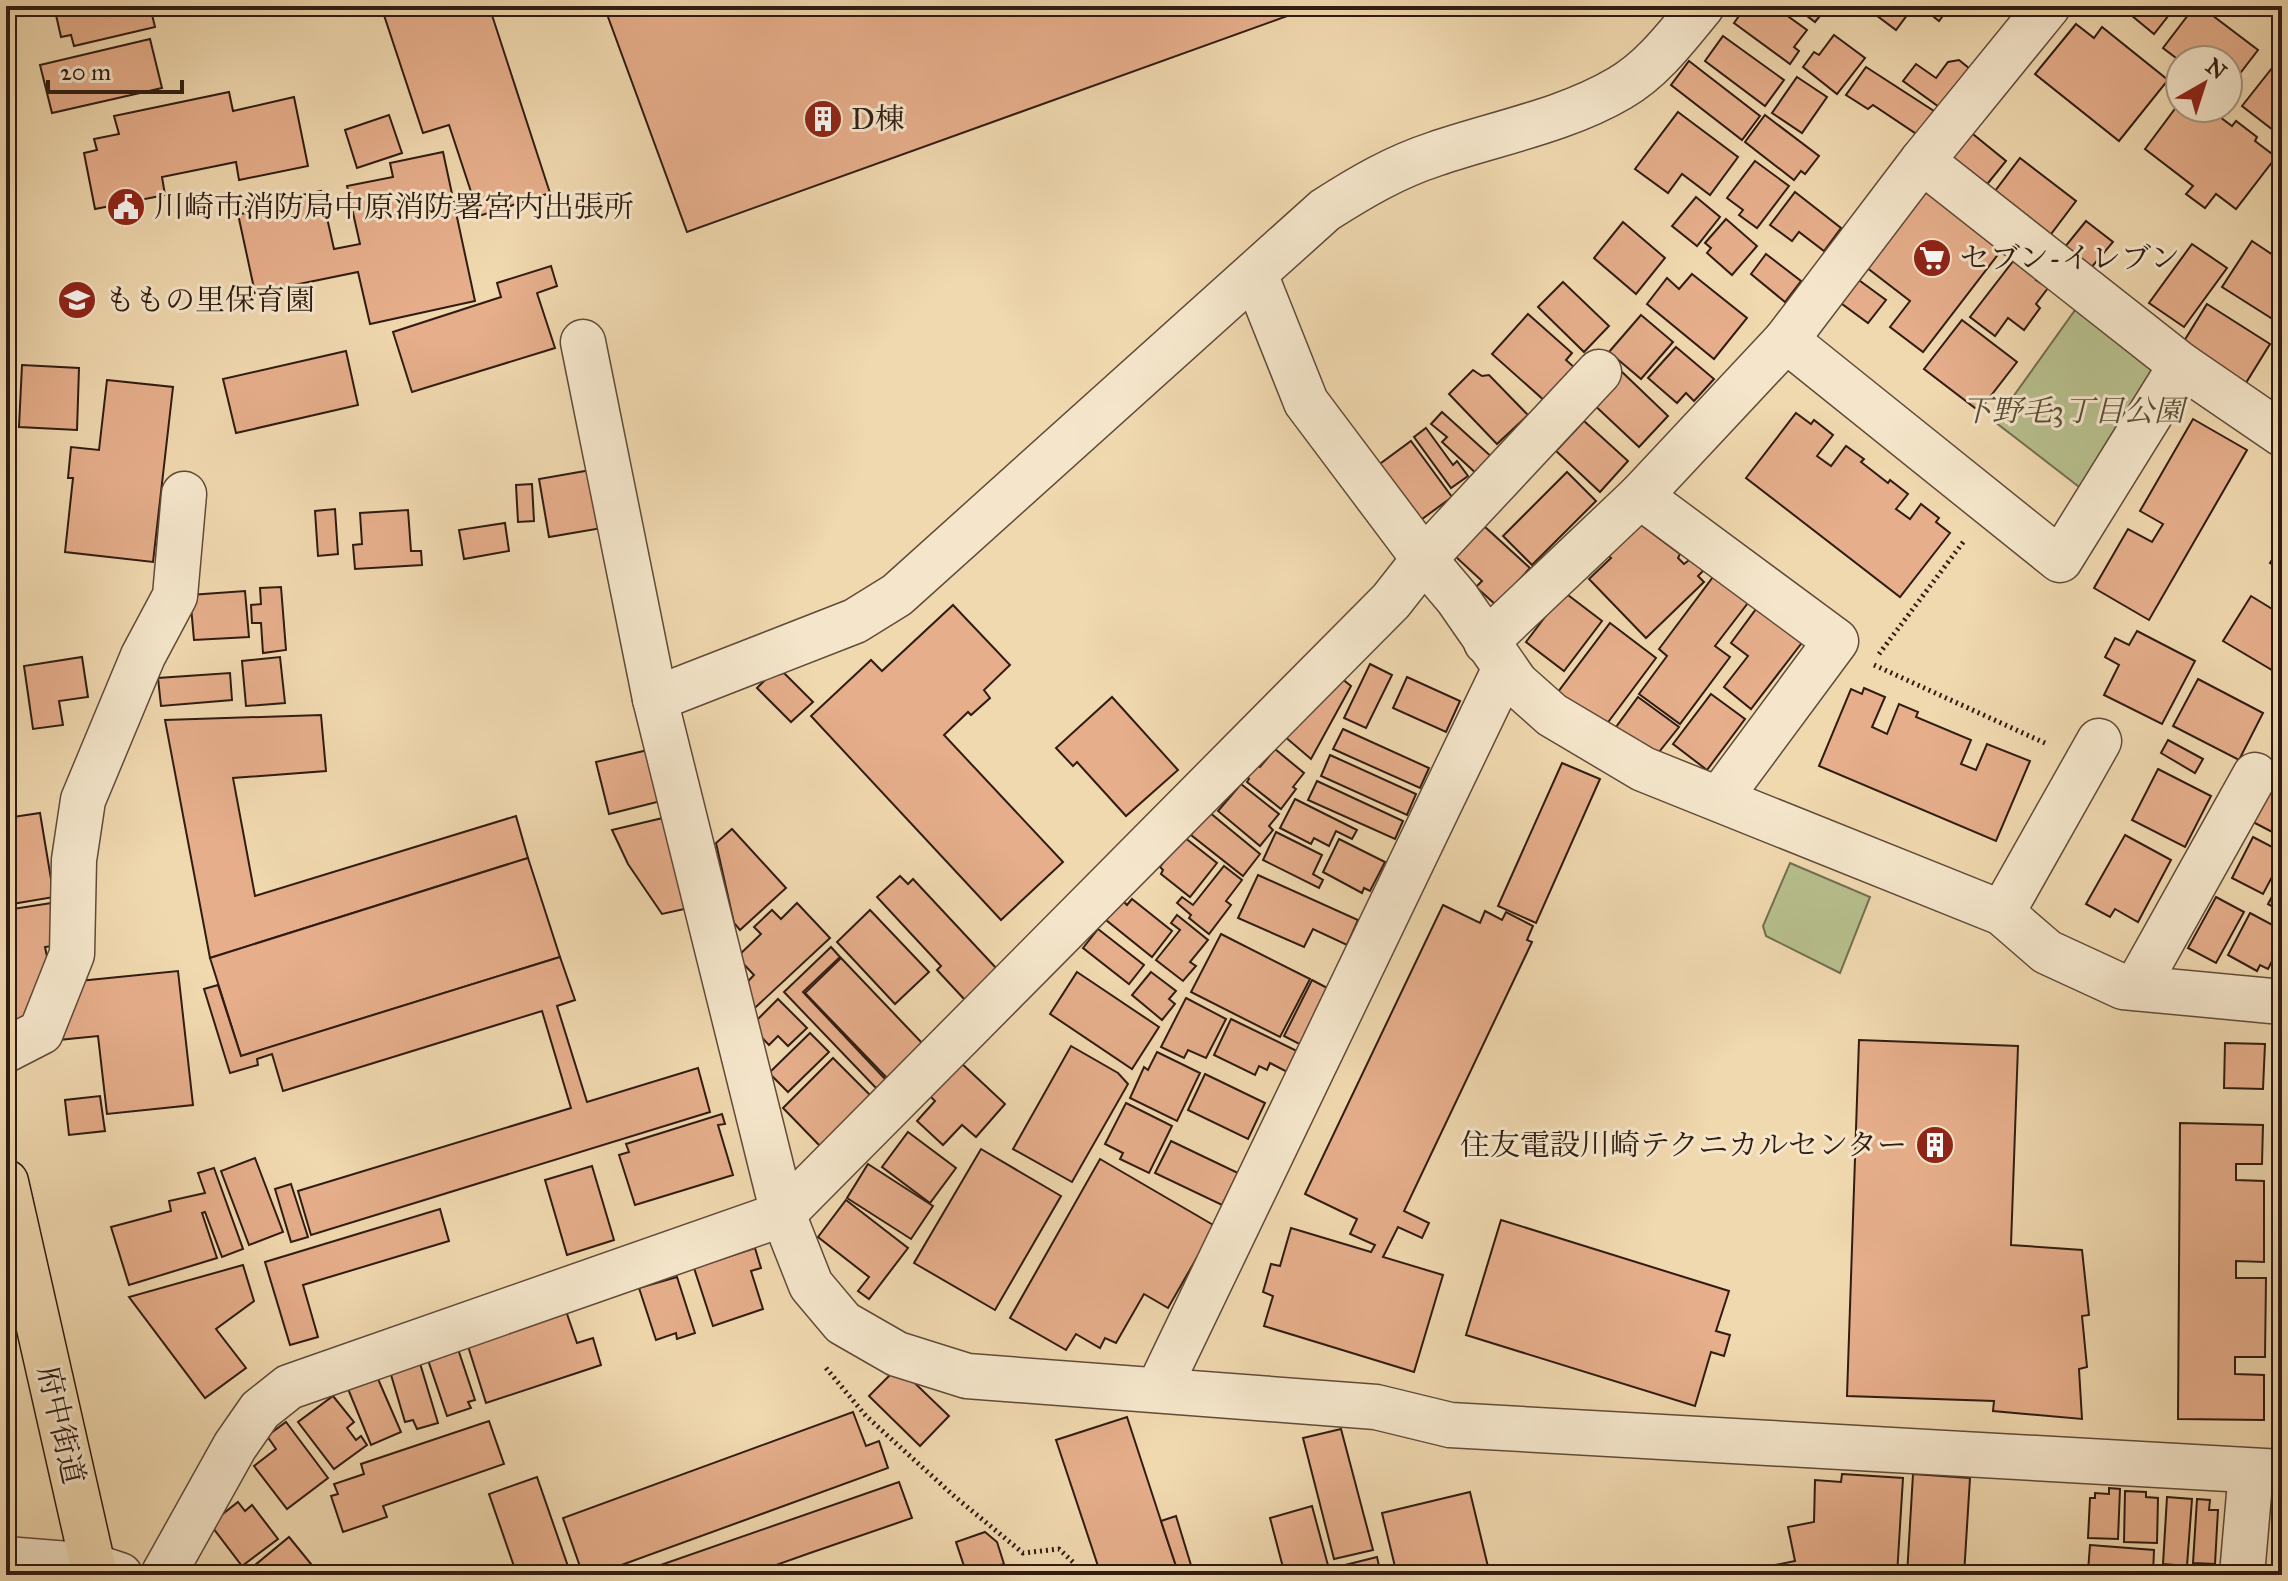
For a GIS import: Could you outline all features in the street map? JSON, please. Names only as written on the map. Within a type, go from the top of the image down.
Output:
[{"type":"highway","name":"府中街道","points":[[6,1182],[103,1572]]},
{"type":"street","points":[[655,699],[855,621],[897,595],[1325,210],[1376,177],[1432,154],[1575,110],[1622,88],[1664,51],[1702,6]]},
{"type":"street","points":[[1158,1390],[1496,655],[1786,340],[1922,161],[2048,6]]},
{"type":"street","points":[[1922,161],[2181,365],[2282,434]]},
{"type":"street","points":[[1255,274],[1306,402],[1457,598],[1516,683],[1552,715],[1643,769],[2002,913],[2047,952],[2123,987],[2282,1002]]},
{"type":"street","points":[[1786,340],[2060,560],[2181,365]]},
{"type":"street","points":[[583,342],[655,699],[783,1214],[811,1285],[843,1323],[897,1354],[967,1376],[1376,1407],[1450,1425],[2266,1472],[2242,1575]]},
{"type":"street","points":[[163,1575],[235,1446],[260,1410],[289,1387],[783,1214],[1391,601],[1424,559],[1599,372]]},
{"type":"street","points":[[6,1050],[41,1032],[72,954],[74,860],[83,800],[143,656],[175,596],[184,494]]},
{"type":"street","points":[[1640,496],[1836,641],[1719,799]]},
{"type":"street","points":[[2002,913],[2093,752]]},
{"type":"street","points":[[2136,988],[2255,775]]},
{"type":"street","points":[[6,1559],[103,1572]]},
{"type":"path","points":[[1991,505],[1872,664],[2093,752]]},
{"type":"path","points":[[822,1363],[866,1416],[954,1496],[1023,1553],[1059,1549],[1073,1562],[1077,1575]]},
{"type":"green space","name":"下野毛3丁目公園","points":[[2083,299],[2148,352],[2155,388],[2087,493],[1995,422]]},
{"type":"green space","points":[[1790,863],[1870,897],[1840,973],[1766,936],[1763,926]]},
{"type":"building","points":[[94,6],[150,6],[155,27],[74,46],[71,35],[61,37],[56,15]]},
{"type":"building","points":[[381,6],[489,6],[550,193],[479,216],[449,125],[423,133]]},
{"type":"building","name":"D棟","points":[[604,6],[1315,6],[687,232]]},
{"type":"building","points":[[1746,6],[1774,6],[1807,30],[1794,47],[1799,51],[1790,64],[1734,23]]},
{"type":"building","points":[[1794,6],[1828,6],[1815,22]]},
{"type":"building","points":[[1864,6],[1911,6],[1913,7],[1896,30]]},
{"type":"building","points":[[1920,6],[1950,6],[1939,21]]},
{"type":"building","points":[[2120,6],[2176,6],[2154,34]]},
{"type":"building","points":[[2195,6],[2200,6],[2258,50],[2244,68],[2244,44],[2166,44]]},
{"type":"building","points":[[2076,24],[2094,38],[2102,27],[2164,77],[2164,85],[2119,141],[2035,74]]},
{"type":"building","points":[[1834,35],[1865,58],[1837,94],[1803,67],[1814,52],[1819,55]]},
{"type":"building","points":[[1723,36],[1784,80],[1765,106],[1705,61]]},
{"type":"building","points":[[150,39],[162,88],[52,113],[40,65]]},
{"type":"building","points":[[1959,60],[1970,69],[1942,109],[1903,81],[1916,64],[1936,78],[1948,62]]},
{"type":"building","points":[[1689,61],[1760,116],[1742,140],[1671,85]]},
{"type":"building","points":[[2276,63],[2282,67],[2282,137],[2244,108]]},
{"type":"building","points":[[1866,67],[1934,111],[1918,135],[1873,105],[1868,109],[1846,95]]},
{"type":"building","points":[[1797,77],[1827,97],[1802,133],[1772,113]]},
{"type":"building","points":[[229,92],[233,111],[294,97],[308,166],[239,180],[236,162],[162,177],[165,195],[95,209],[84,153],[97,150],[94,139],[119,134],[114,116]]},
{"type":"building","points":[[1678,112],[1738,157],[1710,195],[1682,174],[1668,193],[1635,169]]},
{"type":"building","points":[[389,115],[402,153],[357,168],[345,130]]},
{"type":"building","points":[[1765,115],[1819,156],[1805,174],[1801,171],[1794,180],[1745,142]]},
{"type":"building","points":[[2164,123],[2240,124],[2276,157],[2236,209],[2216,194],[2205,208],[2186,194],[2193,186],[2145,149]]},
{"type":"building","points":[[1963,126],[2006,161],[1980,193],[1937,158]]},
{"type":"building","points":[[443,152],[475,301],[370,324],[358,272],[255,293],[238,214],[247,213],[246,207],[321,191],[334,249],[360,244],[347,186],[393,177],[390,163]]},
{"type":"building","points":[[2020,158],[2076,201],[2048,238],[1992,195]]},
{"type":"building","points":[[1755,161],[1789,186],[1757,228],[1739,215],[1743,210],[1727,198]]},
{"type":"building","points":[[1927,189],[2003,248],[1923,352],[1890,327],[1910,301],[1866,267]]},
{"type":"building","points":[[1795,192],[1841,228],[1824,251],[1799,232],[1792,241],[1770,225]]},
{"type":"building","points":[[1696,197],[1720,217],[1697,246],[1672,226]]},
{"type":"building","points":[[1726,219],[1757,246],[1732,275],[1707,253],[1711,248],[1705,243]]},
{"type":"building","points":[[2086,221],[2113,242],[2090,269],[2064,248]]},
{"type":"building","points":[[1623,222],[1665,258],[1636,294],[1594,258]]},
{"type":"building","points":[[2252,241],[2282,261],[2282,325],[2222,287]]},
{"type":"building","points":[[2192,244],[2227,268],[2184,327],[2149,303]]},
{"type":"building","points":[[1766,254],[1801,281],[1785,302],[1751,274]]},
{"type":"building","points":[[2014,260],[2041,274],[2036,280],[2048,288],[2036,304],[2040,308],[2024,330],[2008,318],[1995,336],[1970,317]]},
{"type":"building","points":[[551,266],[557,286],[537,293],[555,348],[412,392],[393,332],[501,297],[497,283]]},
{"type":"building","points":[[1692,274],[1747,318],[1714,359],[1647,304],[1667,278],[1679,289]]},
{"type":"building","points":[[1856,278],[1886,300],[1868,323],[1838,301]]},
{"type":"building","points":[[1563,282],[1609,326],[1584,352],[1538,307]]},
{"type":"building","points":[[2207,304],[2270,344],[2244,386],[2181,346]]},
{"type":"building","points":[[1528,314],[1572,353],[1566,360],[1576,369],[1546,402],[1492,354]]},
{"type":"building","points":[[1641,315],[1673,342],[1641,379],[1609,352]]},
{"type":"building","points":[[1962,320],[2017,362],[1979,411],[1924,369]]},
{"type":"building","points":[[1676,347],[1714,379],[1694,401],[1686,393],[1677,403],[1648,378]]},
{"type":"building","points":[[346,351],[358,405],[236,433],[223,379]]},
{"type":"building","points":[[22,365],[79,368],[77,430],[19,427]]},
{"type":"building","points":[[1473,370],[1482,376],[1489,375],[1528,415],[1497,444],[1449,394]]},
{"type":"building","points":[[1620,370],[1668,416],[1639,447],[1590,401]]},
{"type":"building","points":[[107,380],[173,387],[153,562],[65,552],[73,478],[68,478],[71,447],[99,450]]},
{"type":"building","points":[[1442,412],[1494,459],[1479,476],[1442,442],[1447,437],[1431,424]]},
{"type":"building","points":[[1796,413],[1811,424],[1814,420],[1833,435],[1817,456],[1831,466],[1846,446],[1888,483],[1890,480],[1908,494],[1896,509],[1910,519],[1921,504],[1939,518],[1936,522],[1950,533],[1900,597],[1746,478]]},
{"type":"building","points":[[2193,419],[2247,450],[2149,620],[2094,588],[2128,529],[2152,542],[2163,524],[2140,511]]},
{"type":"building","points":[[1584,421],[1628,461],[1600,492],[1556,451]]},
{"type":"building","points":[[1426,428],[1453,465],[1457,461],[1468,476],[1451,488],[1414,437]]},
{"type":"building","points":[[1411,441],[1452,497],[1418,522],[1377,466]]},
{"type":"building","points":[[591,470],[602,528],[549,537],[539,479]]},
{"type":"building","points":[[1567,472],[1596,501],[1532,565],[1503,536]]},
{"type":"building","points":[[532,484],[534,521],[518,522],[516,485]]},
{"type":"building","points":[[335,509],[338,554],[318,556],[315,511]]},
{"type":"building","points":[[408,510],[411,551],[421,551],[422,565],[355,569],[353,545],[362,544],[360,513]]},
{"type":"building","points":[[505,523],[509,551],[464,559],[459,530]]},
{"type":"building","points":[[1640,524],[1680,554],[1678,558],[1684,564],[1693,557],[1705,569],[1698,576],[1704,582],[1646,638],[1589,579],[1611,558],[1604,552]]},
{"type":"building","points":[[1484,526],[1530,568],[1496,605],[1476,587],[1482,581],[1456,557]]},
{"type":"building","points":[[2282,544],[2282,571],[2270,563]]},
{"type":"building","points":[[1716,573],[1751,599],[1715,646],[1730,657],[1680,724],[1639,694],[1667,656],[1659,649]]},
{"type":"building","points":[[281,587],[286,650],[263,653],[261,623],[252,623],[251,605],[261,604],[260,588]]},
{"type":"building","points":[[245,591],[249,637],[194,640],[190,595]]},
{"type":"building","points":[[1564,592],[1602,621],[1564,671],[1526,642]]},
{"type":"building","points":[[2251,596],[2282,615],[2282,676],[2223,641]]},
{"type":"building","points":[[953,605],[1010,665],[984,690],[990,698],[971,715],[968,712],[944,735],[1063,862],[1001,920],[811,716],[871,660],[882,671]]},
{"type":"building","points":[[1759,605],[1804,640],[1751,709],[1724,687],[1748,656],[1731,643]]},
{"type":"building","points":[[1610,623],[1656,658],[1606,725],[1555,696]]},
{"type":"building","points":[[2137,631],[2195,661],[2162,724],[2104,695],[2119,665],[2105,657],[2115,638],[2129,645]]},
{"type":"building","points":[[82,657],[88,697],[59,701],[63,725],[33,729],[24,666]]},
{"type":"building","points":[[280,657],[285,703],[246,706],[242,661]]},
{"type":"building","points":[[1370,664],[1392,675],[1366,728],[1344,718]]},
{"type":"building","points":[[230,673],[232,700],[161,706],[158,678]]},
{"type":"building","points":[[784,673],[813,702],[791,722],[757,688],[767,678]]},
{"type":"building","points":[[1336,674],[1351,686],[1311,759],[1284,736]]},
{"type":"building","points":[[1407,677],[1460,701],[1446,732],[1393,708]]},
{"type":"building","points":[[2198,679],[2263,713],[2239,760],[2173,726]]},
{"type":"building","points":[[1864,688],[1885,697],[1872,727],[1887,734],[1899,704],[1918,712],[1916,717],[1971,740],[1961,764],[1976,770],[1987,744],[2030,761],[1996,841],[1819,766],[1851,689],[1862,694]]},
{"type":"building","points":[[1711,694],[1745,719],[1707,770],[1673,744]]},
{"type":"building","points":[[1112,697],[1178,770],[1126,816],[1077,762],[1073,766],[1056,748]]},
{"type":"building","points":[[1638,697],[1679,727],[1655,757],[1611,734]]},
{"type":"building","points":[[321,715],[326,771],[233,778],[255,896],[516,816],[528,858],[210,958],[165,720]]},
{"type":"building","points":[[1343,729],[1429,768],[1420,788],[1333,749]]},
{"type":"building","points":[[2168,740],[2203,759],[2195,773],[2161,753]]},
{"type":"building","points":[[1275,749],[1304,773],[1281,809],[1247,782],[1249,779],[1246,776],[1256,764],[1260,767]]},
{"type":"building","points":[[648,750],[661,801],[609,814],[596,762]]},
{"type":"building","points":[[1330,755],[1416,794],[1407,815],[1321,776]]},
{"type":"building","points":[[1562,763],[1600,779],[1536,923],[1498,906]]},
{"type":"building","points":[[2158,769],[2211,796],[2185,847],[2132,820]]},
{"type":"building","points":[[2276,775],[2282,778],[2282,837],[2251,821]]},
{"type":"building","points":[[1317,781],[1403,821],[1395,839],[1308,800]]},
{"type":"building","points":[[1241,784],[1279,814],[1269,826],[1273,830],[1260,846],[1218,811]]},
{"type":"building","points":[[1295,799],[1357,830],[1352,839],[1336,831],[1329,846],[1314,838],[1311,844],[1280,828]]},
{"type":"building","points":[[1209,812],[1260,854],[1243,876],[1191,835]]},
{"type":"building","points":[[40,813],[54,897],[6,905],[6,818]]},
{"type":"building","points":[[667,817],[689,908],[662,914],[628,864],[612,830]]},
{"type":"building","points":[[732,829],[786,888],[740,930],[734,923],[716,843]]},
{"type":"building","points":[[1276,832],[1322,855],[1313,874],[1323,880],[1319,888],[1263,860]]},
{"type":"building","points":[[2125,835],[2171,860],[2138,922],[2115,909],[2110,917],[2086,904]]},
{"type":"building","points":[[1184,837],[1217,863],[1190,897],[1161,874],[1163,870],[1160,867]]},
{"type":"building","points":[[2253,837],[2282,852],[2282,858],[2263,894],[2232,878]]},
{"type":"building","points":[[1339,839],[1385,862],[1370,891],[1364,888],[1362,893],[1323,872]]},
{"type":"building","points":[[528,858],[560,957],[241,1056],[210,958]]},
{"type":"building","points":[[1224,866],[1242,880],[1226,901],[1231,905],[1209,934],[1189,918],[1191,915],[1177,903],[1182,897],[1193,905]]},
{"type":"building","points":[[1258,875],[1358,920],[1347,945],[1313,929],[1304,947],[1238,918]]},
{"type":"building","points":[[900,876],[908,884],[913,879],[997,969],[965,1000],[937,970],[941,966],[877,897]]},
{"type":"building","points":[[2282,878],[2282,912],[2268,904]]},
{"type":"building","points":[[2216,897],[2244,912],[2216,963],[2188,948]]},
{"type":"building","points":[[1132,899],[1172,931],[1152,957],[1106,920],[1122,900],[1127,905]]},
{"type":"building","points":[[58,902],[52,946],[45,947],[49,966],[30,1020],[12,1023],[6,984],[6,910]]},
{"type":"building","points":[[797,903],[830,938],[744,1018],[737,993],[754,975],[737,957],[761,934],[754,927],[772,910],[781,919]]},
{"type":"building","points":[[1443,905],[1480,923],[1485,911],[1502,920],[1506,912],[1533,926],[1527,940],[1532,942],[1404,1211],[1429,1223],[1422,1238],[1398,1227],[1383,1257],[1443,1275],[1414,1372],[1264,1326],[1273,1296],[1263,1292],[1271,1264],[1280,1266],[1291,1228],[1371,1252],[1375,1245],[1350,1234],[1357,1219],[1305,1194]]},
{"type":"building","points":[[870,910],[929,972],[895,1004],[837,942]]},
{"type":"building","points":[[2250,913],[2282,930],[2282,942],[2268,969],[2260,965],[2257,971],[2228,955]]},
{"type":"building","points":[[1177,915],[1208,940],[1190,962],[1196,966],[1183,981],[1156,960],[1180,930],[1171,923]]},
{"type":"building","points":[[1098,929],[1144,965],[1129,984],[1083,948]]},
{"type":"building","points":[[1221,934],[1310,979],[1280,1037],[1191,992]]},
{"type":"building","points":[[831,947],[840,957],[803,992],[886,1080],[877,1089],[784,992]]},
{"type":"building","points":[[560,957],[575,1000],[557,1006],[587,1102],[698,1068],[710,1112],[311,1235],[298,1191],[571,1108],[542,1011],[283,1091],[272,1054],[257,1059],[258,1065],[230,1073],[204,989],[218,985],[241,1056]]},
{"type":"building","points":[[841,958],[923,1044],[887,1078],[805,993]]},
{"type":"building","points":[[178,971],[193,1105],[107,1114],[98,1036],[58,1040],[79,981]]},
{"type":"building","points":[[1077,972],[1159,1027],[1132,1069],[1050,1014]]},
{"type":"building","points":[[1151,972],[1176,991],[1169,999],[1175,1004],[1162,1020],[1132,995]]},
{"type":"building","points":[[1312,980],[1333,991],[1305,1047],[1284,1036]]},
{"type":"building","points":[[1186,998],[1226,1019],[1206,1058],[1188,1050],[1184,1058],[1161,1047]]},
{"type":"building","points":[[778,999],[807,1028],[788,1046],[778,1036],[769,1045],[751,1026]]},
{"type":"building","points":[[1231,1019],[1303,1054],[1293,1075],[1270,1063],[1267,1070],[1259,1066],[1255,1075],[1214,1055]]},
{"type":"building","points":[[810,1033],[829,1052],[788,1092],[769,1073]]},
{"type":"building","name":"住友電設川崎テクニカルセンター","points":[[1859,1040],[2018,1046],[2011,1245],[2082,1250],[2089,1315],[2082,1316],[2087,1367],[2079,1369],[2082,1419],[1993,1411],[1994,1401],[1847,1396]]},
{"type":"building","points":[[2225,1043],[2265,1044],[2263,1089],[2224,1088]]},
{"type":"building","points":[[1071,1046],[1118,1073],[1128,1084],[1072,1182],[1013,1149]]},
{"type":"building","points":[[1157,1052],[1200,1073],[1177,1121],[1130,1098],[1144,1067],[1148,1070]]},
{"type":"building","points":[[833,1058],[872,1097],[821,1147],[783,1108]]},
{"type":"building","points":[[959,1061],[1005,1104],[976,1137],[962,1125],[943,1145],[917,1121],[935,1101],[929,1095]]},
{"type":"building","points":[[1205,1074],[1265,1103],[1248,1139],[1188,1110]]},
{"type":"building","points":[[100,1096],[105,1131],[69,1135],[65,1100]]},
{"type":"building","points":[[1126,1103],[1172,1126],[1149,1173],[1120,1159],[1123,1153],[1105,1144]]},
{"type":"building","points":[[722,1114],[725,1124],[718,1125],[733,1175],[635,1205],[619,1155],[629,1152],[626,1144]]},
{"type":"building","points":[[2180,1123],[2263,1125],[2262,1164],[2236,1164],[2236,1180],[2264,1181],[2264,1262],[2236,1261],[2236,1278],[2266,1278],[2265,1357],[2235,1357],[2235,1374],[2264,1375],[2264,1420],[2178,1419]]},
{"type":"building","points":[[908,1132],[956,1168],[930,1203],[882,1167]]},
{"type":"building","points":[[1171,1141],[1238,1173],[1222,1205],[1155,1173]]},
{"type":"building","points":[[981,1149],[1061,1196],[995,1310],[914,1263]]},
{"type":"building","points":[[255,1158],[283,1232],[249,1245],[221,1171]]},
{"type":"building","points":[[1100,1159],[1215,1226],[1168,1308],[1144,1294],[1116,1343],[1105,1338],[1100,1348],[1076,1334],[1066,1350],[1010,1318]]},
{"type":"building","points":[[868,1164],[933,1206],[911,1239],[847,1198]]},
{"type":"building","points":[[592,1166],[614,1240],[567,1255],[545,1180]]},
{"type":"building","points":[[214,1168],[243,1249],[222,1257],[205,1212],[202,1213],[217,1258],[129,1285],[111,1227],[171,1211],[169,1201],[205,1193],[198,1173]]},
{"type":"building","points":[[291,1184],[308,1237],[291,1242],[275,1189]]},
{"type":"building","points":[[846,1200],[908,1248],[869,1299],[858,1291],[869,1277],[818,1237]]},
{"type":"building","points":[[440,1209],[449,1241],[303,1285],[318,1337],[290,1345],[265,1262]]},
{"type":"building","points":[[1501,1220],[1729,1291],[1716,1331],[1730,1335],[1724,1356],[1711,1352],[1695,1406],[1466,1335]]},
{"type":"building","points":[[755,1248],[761,1268],[751,1271],[763,1309],[713,1326],[694,1268]]},
{"type":"building","points":[[243,1265],[254,1301],[216,1329],[246,1368],[205,1398],[129,1297]]},
{"type":"building","points":[[677,1277],[695,1333],[677,1339],[676,1333],[656,1340],[639,1288]]},
{"type":"building","points":[[566,1311],[577,1343],[593,1338],[601,1365],[486,1403],[467,1343]]},
{"type":"building","points":[[457,1346],[475,1400],[468,1402],[471,1408],[447,1416],[427,1357]]},
{"type":"building","points":[[419,1360],[438,1423],[417,1429],[413,1420],[405,1422],[389,1368]]},
{"type":"building","points":[[898,1367],[949,1416],[920,1446],[869,1396]]},
{"type":"building","points":[[375,1372],[401,1432],[371,1445],[346,1384]]},
{"type":"building","points":[[333,1396],[354,1422],[347,1428],[356,1440],[361,1436],[367,1445],[334,1469],[298,1422]]},
{"type":"building","points":[[853,1412],[866,1446],[879,1441],[888,1468],[594,1575],[583,1575],[563,1518]]},
{"type":"building","points":[[1127,1417],[1179,1575],[1101,1575],[1056,1440]]},
{"type":"building","points":[[489,1421],[504,1464],[383,1506],[387,1517],[343,1532],[331,1496],[338,1494],[334,1484],[364,1474],[361,1464]]},
{"type":"building","points":[[286,1422],[328,1478],[287,1509],[254,1466],[276,1449],[267,1436]]},
{"type":"building","points":[[1341,1429],[1373,1550],[1334,1559],[1303,1438]]},
{"type":"building","points":[[1842,1474],[1903,1478],[1897,1575],[1725,1575],[1795,1561],[1788,1527],[1814,1522],[1815,1480],[1841,1482]]},
{"type":"building","points":[[1913,1474],[1970,1478],[1964,1575],[1907,1575]]},
{"type":"building","points":[[537,1477],[571,1575],[517,1575],[489,1494]]},
{"type":"building","points":[[899,1482],[912,1518],[748,1575],[632,1575]]},
{"type":"building","points":[[2109,1488],[2120,1489],[2118,1539],[2088,1538],[2090,1498],[2095,1498],[2095,1493],[2109,1494]]},
{"type":"building","points":[[2125,1491],[2146,1492],[2146,1497],[2158,1498],[2157,1543],[2124,1542]]},
{"type":"building","points":[[1470,1492],[1490,1575],[1397,1575],[1382,1513]]},
{"type":"building","points":[[2167,1497],[2192,1499],[2187,1566],[2163,1564]]},
{"type":"building","points":[[2197,1499],[2210,1500],[2209,1510],[2218,1510],[2215,1564],[2193,1563]]},
{"type":"building","points":[[238,1502],[245,1511],[252,1505],[278,1539],[242,1566],[210,1524]]},
{"type":"building","points":[[1312,1506],[1329,1569],[1377,1557],[1381,1575],[1285,1575],[1270,1518]]},
{"type":"building","points":[[1176,1516],[1194,1575],[1179,1575],[1161,1521]]},
{"type":"building","points":[[985,1532],[997,1542],[1004,1564],[967,1575],[956,1542]]},
{"type":"building","points":[[289,1537],[320,1575],[243,1575]]},
{"type":"building","points":[[2090,1545],[2154,1550],[2153,1574],[2088,1571]]},
{"type":"place","name":"D棟","points":[[823,119]]},
{"type":"place","name":"川崎市消防局中原消防署宮内出張所","points":[[126,207]]},
{"type":"place","name":"セブン-イレブン","points":[[1932,258]]},
{"type":"place","name":"ももの里保育園","points":[[77,300]]},
{"type":"place","name":"住友電設川崎テクニカルセンター","points":[[1935,1145]]}]
